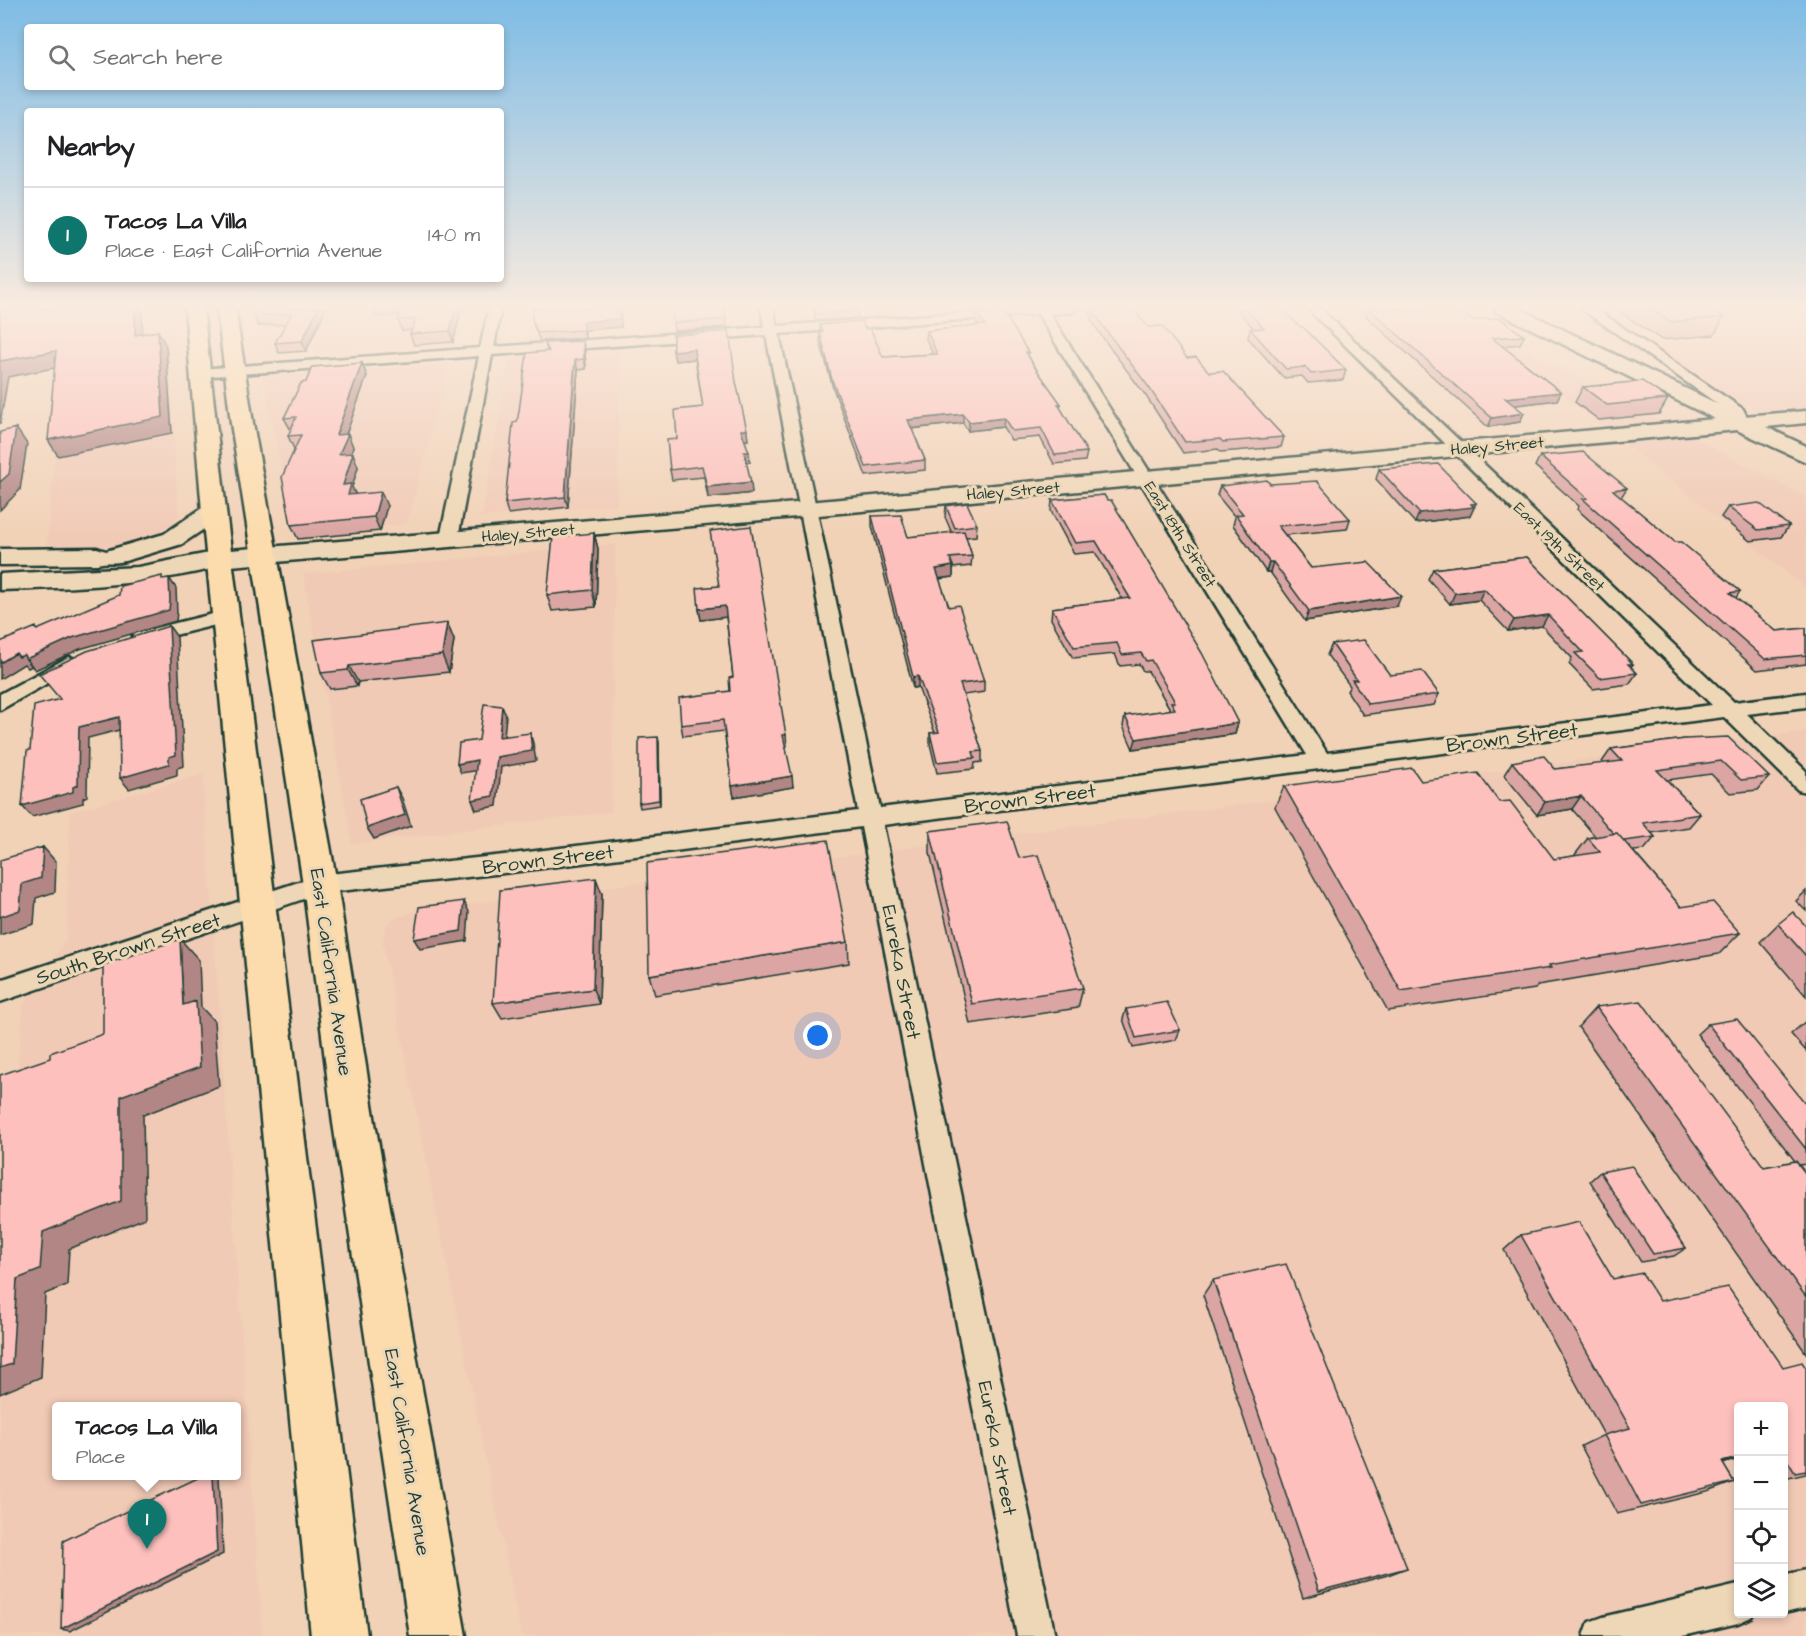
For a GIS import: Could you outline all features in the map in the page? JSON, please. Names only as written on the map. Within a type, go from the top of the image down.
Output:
[{"type":"main road","points":[[201,384],[339,1636]]},
{"type":"main road","name":"East California Avenue","points":[[238,384],[242,423],[266,555],[271,604],[320,884],[354,1123],[438,1636]]},
{"type":"street","points":[[449,538],[478,384]]},
{"type":"street","name":"Eureka Street","points":[[783,384],[1036,1636]]},
{"type":"street","name":"East 18th Street","points":[[1088,384],[1321,761]]},
{"type":"street","name":"East 19th Street","points":[[1392,384],[1806,784]]},
{"type":"street","points":[[1663,384],[1806,455]]},
{"type":"street","points":[[1698,384],[1738,412],[1743,423]]},
{"type":"street","name":"Haley Street","points":[[219,559],[808,509],[1806,417]]},
{"type":"street","points":[[117,556],[173,538],[214,512]]},
{"type":"street","points":[[0,557],[178,555],[219,559]]},
{"type":"street","points":[[0,582],[67,580],[176,570],[219,559]]},
{"type":"street","points":[[121,644],[225,617]]},
{"type":"street","points":[[0,703],[66,664],[84,657]]},
{"type":"street","name":"Brown Street","points":[[257,906],[320,884],[504,864],[1806,700]]},
{"type":"street","name":"South Brown Street","points":[[0,991],[257,906]]},
{"type":"street","points":[[1788,1593],[1806,1588]]},
{"type":"street","points":[[1603,1636],[1734,1605]]},
{"type":"shaded area","points":[[62,384],[171,384],[178,514],[173,523],[163,531],[126,546],[46,547]]},
{"type":"shaded area","points":[[264,384],[444,384],[407,524],[295,534]]},
{"type":"shaded area","points":[[505,384],[619,384],[617,505],[482,517]]},
{"type":"shaded area","points":[[1549,384],[1591,384],[1806,497],[1806,588]]},
{"type":"shaded area","points":[[1701,384],[1806,384],[1806,434]]},
{"type":"shaded area","points":[[616,544],[612,812],[352,844],[303,574]]},
{"type":"shaded area","points":[[1806,731],[1806,1636],[521,1636],[382,941],[386,926],[393,919],[412,912]]},
{"type":"shaded area","points":[[203,774],[263,1636],[0,1636],[0,1270],[23,1006],[66,939],[70,812]]},
{"type":"building","points":[[53,384],[161,384],[163,417],[48,440]]},
{"type":"building","points":[[300,384],[354,384],[336,435],[348,434],[339,454],[353,453],[343,485],[351,484],[348,495],[381,492],[374,517],[291,525],[282,477],[301,435],[288,436],[296,417],[284,418]]},
{"type":"building","points":[[522,384],[573,384],[565,497],[505,503],[513,423],[517,422]]},
{"type":"building","points":[[699,384],[737,384],[747,430],[741,430],[749,452],[744,452],[751,482],[707,487],[702,466],[670,470],[667,440],[677,439],[675,410],[703,407]]},
{"type":"building","points":[[834,384],[1047,384],[1061,404],[1058,404],[1087,452],[1055,455],[1041,428],[1012,431],[1004,418],[969,422],[963,414],[908,420],[925,460],[866,467]]},
{"type":"building","points":[[1147,384],[1235,384],[1284,437],[1223,442],[1220,439],[1185,442]]},
{"type":"building","points":[[1454,384],[1551,384],[1561,392],[1505,398],[1524,413],[1492,418]]},
{"type":"building","points":[[1647,384],[1668,399],[1607,405],[1583,387]]},
{"type":"building","points":[[16,428],[9,474],[0,482],[0,432]]},
{"type":"building","points":[[1583,452],[1627,488],[1613,490],[1675,542],[1681,542],[1740,591],[1730,593],[1776,631],[1806,628],[1806,655],[1765,659],[1583,499],[1587,498],[1540,456]]},
{"type":"building","points":[[1438,464],[1476,503],[1471,504],[1474,507],[1419,513],[1379,469]]},
{"type":"building","points":[[1267,480],[1270,484],[1317,481],[1350,519],[1278,526],[1311,568],[1368,562],[1401,596],[1309,611],[1273,562],[1269,562],[1253,540],[1236,515],[1243,514],[1220,486]]},
{"type":"building","points":[[1104,495],[1107,500],[1111,500],[1202,653],[1238,723],[1136,739],[1125,716],[1175,709],[1171,702],[1175,702],[1151,660],[1146,661],[1141,653],[1122,655],[1117,643],[1074,647],[1052,608],[1130,598],[1096,541],[1075,543],[1052,500]]},
{"type":"building","points":[[967,503],[977,525],[955,528],[946,506]]},
{"type":"building","points":[[1759,503],[1789,526],[1758,530],[1728,507]]},
{"type":"building","points":[[901,515],[908,537],[964,531],[972,556],[950,558],[953,566],[936,569],[949,607],[959,605],[984,681],[960,684],[982,751],[973,752],[975,758],[937,762],[930,733],[939,732],[918,676],[913,677],[872,516]]},
{"type":"building","points":[[751,526],[786,735],[783,735],[792,776],[732,786],[723,720],[681,725],[679,698],[730,691],[729,678],[733,677],[725,606],[699,609],[697,588],[719,586],[710,531]]},
{"type":"building","points":[[594,533],[592,590],[547,595],[553,537]]},
{"type":"building","points":[[1527,557],[1633,664],[1628,664],[1637,673],[1600,678],[1575,653],[1583,652],[1548,615],[1514,620],[1484,589],[1455,593],[1433,569]]},
{"type":"building","points":[[162,576],[162,579],[169,578],[169,610],[72,638],[26,659],[24,655],[19,657],[16,653],[0,663],[0,642],[36,627],[37,630],[119,595],[120,586]]},
{"type":"building","points":[[447,623],[442,655],[349,666],[348,670],[321,673],[314,640]]},
{"type":"building","points":[[169,626],[176,755],[169,757],[169,764],[120,778],[119,717],[79,727],[78,785],[73,787],[73,792],[22,806],[34,706],[60,699],[39,674],[87,651]]},
{"type":"building","points":[[1364,640],[1390,675],[1422,671],[1439,694],[1368,704],[1352,680],[1357,680],[1332,644]]},
{"type":"building","points":[[484,704],[502,706],[499,737],[530,733],[532,751],[497,757],[493,796],[472,800],[477,760],[457,764],[459,743],[479,740]]},
{"type":"building","points":[[658,737],[659,800],[639,803],[639,738]]},
{"type":"building","points":[[1728,737],[1769,777],[1741,780],[1721,761],[1657,770],[1700,814],[1643,823],[1655,837],[1624,841],[1617,833],[1613,833],[1581,796],[1545,802],[1512,762],[1544,756],[1555,769],[1622,761],[1611,749],[1685,739]]},
{"type":"building","points":[[1412,768],[1421,781],[1478,773],[1499,802],[1510,801],[1554,859],[1600,852],[1588,838],[1617,833],[1681,907],[1713,902],[1740,933],[1549,965],[1551,968],[1401,991],[1284,786]]},
{"type":"building","points":[[396,787],[405,815],[367,828],[360,799]]},
{"type":"building","points":[[1007,821],[1019,858],[1038,855],[1083,988],[972,1004],[930,831]]},
{"type":"building","points":[[828,840],[848,942],[649,975],[647,863]]},
{"type":"building","points":[[43,847],[41,878],[22,884],[20,910],[0,917],[0,860]]},
{"type":"building","points":[[596,878],[593,989],[493,1003],[500,890]]},
{"type":"building","points":[[464,901],[461,931],[414,939],[419,907]]},
{"type":"building","points":[[1793,912],[1806,926],[1806,956],[1778,924]]},
{"type":"building","points":[[180,939],[183,1005],[196,1001],[200,1067],[121,1096],[121,1201],[43,1232],[40,1270],[17,1279],[12,1364],[0,1368],[0,1075],[50,1058],[50,1053],[103,1034],[103,965]]},
{"type":"building","points":[[1641,1001],[1764,1167],[1796,1161],[1806,1174],[1806,1297],[1596,1007]]},
{"type":"building","points":[[1167,1002],[1180,1030],[1136,1038],[1126,1009]]},
{"type":"building","points":[[1737,1019],[1806,1104],[1806,1149],[1708,1024]]},
{"type":"building","points":[[1632,1166],[1686,1248],[1653,1254],[1600,1172]]},
{"type":"building","points":[[1579,1222],[1613,1279],[1642,1273],[1660,1301],[1728,1287],[1783,1367],[1802,1362],[1806,1368],[1806,1471],[1795,1473],[1788,1462],[1788,1402],[1734,1402],[1734,1459],[1722,1462],[1734,1482],[1641,1505],[1604,1435],[1630,1428],[1521,1235]]},
{"type":"building","points":[[1286,1264],[1407,1568],[1319,1591],[1213,1280]]},
{"type":"building","points":[[193,1480],[213,1480],[217,1552],[61,1629],[63,1541]]},
{"type":"place","name":"Tacos La Villa","points":[[147,1549]]}]
